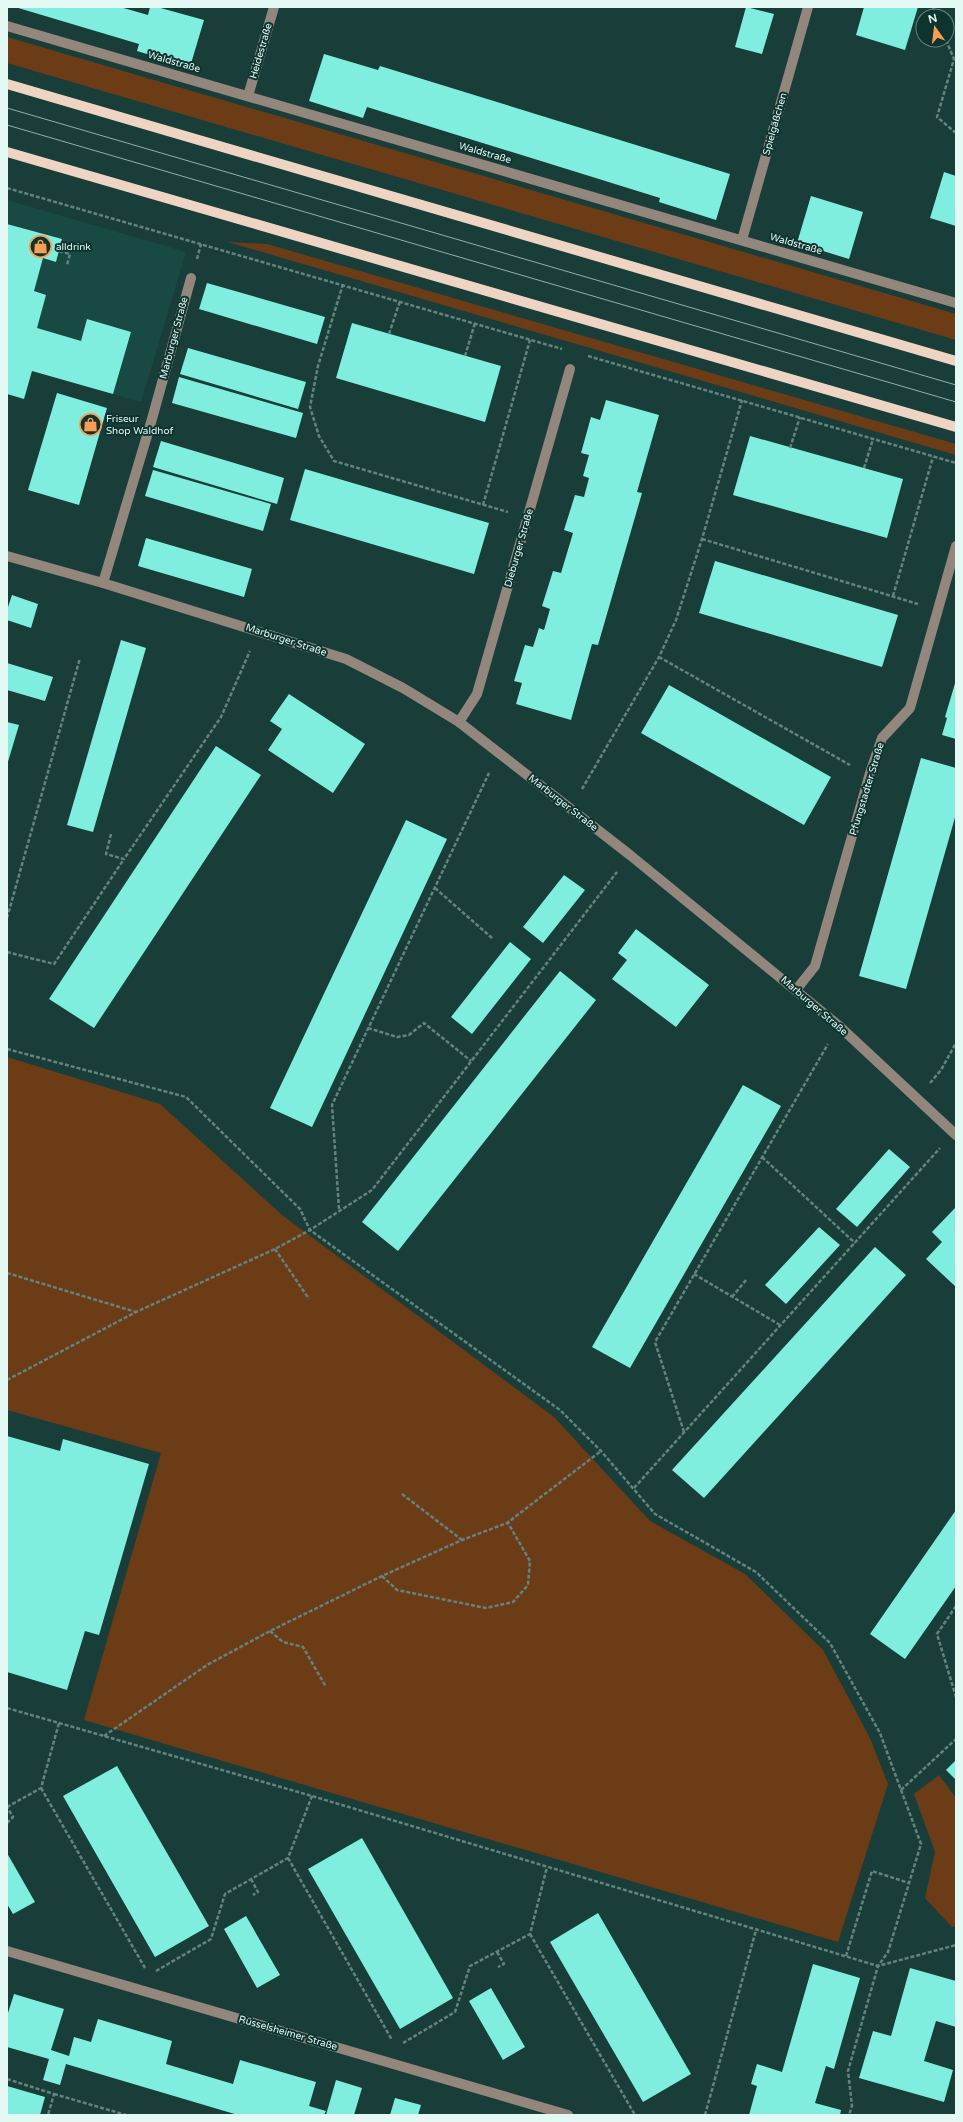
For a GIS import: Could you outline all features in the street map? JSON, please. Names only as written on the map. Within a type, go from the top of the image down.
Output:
[{"type":"main road","points":[[7,84],[956,360]]},
{"type":"main road","points":[[7,152],[956,427]]},
{"type":"street","name":"Heidestraße","points":[[248,96],[274,7]]},
{"type":"street","name":"Spielgäßchen","points":[[742,240],[808,7]]},
{"type":"street","name":"Waldstraße","points":[[7,26],[956,303]]},
{"type":"street","name":"Marburger Straße","points":[[103,583],[152,418],[191,278]]},
{"type":"street","name":"Dieburger Straße","points":[[460,722],[477,694],[570,369]]},
{"type":"street","name":"Pfungstadter Straße","points":[[796,990],[816,966],[870,773],[882,738],[910,708],[956,546]]},
{"type":"street","name":"Marburger Straße","points":[[7,556],[103,583],[346,659],[402,688],[460,722],[630,855],[796,990],[838,1025],[916,1100],[955,1134]]},
{"type":"street","name":"Rüsselsheimer Straße","points":[[7,1951],[568,2115]]},
{"type":"path","points":[[949,48],[954,59],[937,116],[956,133]]},
{"type":"path","points":[[7,188],[567,350]]},
{"type":"path","points":[[59,251],[70,254],[67,266]]},
{"type":"path","points":[[343,284],[318,366],[310,408],[319,436],[334,461],[482,505],[528,517]]},
{"type":"path","points":[[389,334],[400,301]]},
{"type":"path","points":[[465,356],[475,323]]},
{"type":"path","points":[[482,505],[530,340]]},
{"type":"path","points":[[582,355],[956,463]]},
{"type":"path","points":[[570,809],[659,657],[676,620],[702,539],[742,400]]},
{"type":"path","points":[[790,448],[800,417]]},
{"type":"path","points":[[864,468],[873,439]]},
{"type":"path","points":[[893,596],[933,457]]},
{"type":"path","points":[[702,539],[938,610]]},
{"type":"path","points":[[7,952],[54,964],[221,717],[259,631]]},
{"type":"path","points":[[659,657],[843,762],[870,773]]},
{"type":"path","points":[[7,918],[80,658]]},
{"type":"path","points":[[338,1209],[332,1105],[498,752]]},
{"type":"path","points":[[111,834],[106,854],[124,859]]},
{"type":"path","points":[[7,1380],[136,1312],[275,1249],[310,1230],[338,1209],[372,1190],[630,855]]},
{"type":"path","points":[[435,888],[492,938]]},
{"type":"path","points":[[368,1028],[397,1037],[409,1035],[424,1023],[471,1061]]},
{"type":"path","points":[[684,1432],[655,1342],[838,1025]]},
{"type":"path","points":[[916,1100],[941,1070],[956,1043]]},
{"type":"path","points":[[7,1049],[186,1097],[300,1209],[310,1230],[560,1410],[601,1451],[655,1514],[756,1572],[830,1643],[880,1733],[921,1844],[888,1952],[878,1966],[848,2071],[852,2106],[849,2115]]},
{"type":"path","points":[[634,1488],[780,1325],[955,1134]]},
{"type":"path","points":[[762,1157],[855,1243]]},
{"type":"path","points":[[275,1249],[309,1299]]},
{"type":"path","points":[[7,1273],[136,1312]]},
{"type":"path","points":[[694,1274],[780,1325]]},
{"type":"path","points":[[732,1297],[746,1280]]},
{"type":"path","points":[[104,1736],[207,1665],[270,1631],[382,1576],[462,1540],[508,1523],[601,1451]]},
{"type":"path","points":[[402,1494],[462,1540]]},
{"type":"path","points":[[382,1576],[397,1590],[486,1608],[513,1602],[528,1585],[530,1561],[508,1523]]},
{"type":"path","points":[[956,1606],[937,1634],[956,1697]]},
{"type":"path","points":[[270,1631],[283,1642],[303,1647],[326,1687]]},
{"type":"path","points":[[7,1708],[312,1796],[878,1966],[956,1945]]},
{"type":"path","points":[[7,1823],[13,1817],[7,1807],[41,1788],[59,1723]]},
{"type":"path","points":[[901,1790],[956,1739]]},
{"type":"path","points":[[41,1788],[149,1975]]},
{"type":"path","points":[[144,1991],[149,1975],[211,1939],[225,1894],[288,1858],[312,1796]]},
{"type":"path","points":[[288,1858],[396,2047]]},
{"type":"path","points":[[547,1867],[530,1934],[635,2115]]},
{"type":"path","points":[[846,1956],[872,1871],[909,1883]]},
{"type":"path","points":[[251,1879],[258,1892],[253,1895]]},
{"type":"path","points":[[705,2115],[756,1930]]},
{"type":"path","points":[[388,2062],[396,2047],[455,2012],[470,1966],[530,1934]]},
{"type":"path","points":[[497,1952],[504,1964],[498,1967]]},
{"type":"path","points":[[7,2079],[126,2115]]},
{"type":"path","points":[[48,2115],[54,2094]]},
{"type":"shaded area","points":[[7,37],[956,314],[956,340],[7,63]]},
{"type":"shaded area","points":[[7,200],[186,252],[141,402],[7,364]]},
{"type":"shaded area","points":[[228,242],[267,244],[956,444],[956,455]]},
{"type":"shaded area","points":[[7,1057],[160,1104],[282,1215],[554,1417],[650,1521],[745,1574],[823,1650],[870,1738],[888,1784],[838,1942],[84,1720],[161,1453],[7,1410]]},
{"type":"shaded area","points":[[939,1775],[956,1798],[956,1926],[952,1927],[925,1898],[935,1852],[914,1794]]},
{"type":"building","points":[[15,7],[120,7],[148,15],[150,7],[157,7],[204,20],[190,67],[137,51],[139,44]]},
{"type":"building","points":[[746,7],[774,14],[762,54],[735,47]]},
{"type":"building","points":[[864,7],[918,7],[915,8],[915,17],[905,50],[856,35]]},
{"type":"building","points":[[324,54],[378,70],[380,66],[730,174],[716,220],[659,202],[660,198],[367,107],[363,118],[309,101]]},
{"type":"building","points":[[944,172],[956,176],[956,226],[930,218]]},
{"type":"building","points":[[811,196],[863,212],[849,259],[797,243]]},
{"type":"building","points":[[7,224],[62,239],[56,262],[43,258],[34,291],[46,295],[37,328],[81,341],[87,319],[131,332],[113,394],[32,371],[24,399],[7,394]]},
{"type":"building","points":[[207,283],[325,317],[317,344],[199,309]]},
{"type":"building","points":[[352,323],[501,366],[485,422],[336,378]]},
{"type":"building","points":[[188,348],[306,382],[298,409],[180,374]]},
{"type":"building","points":[[179,377],[303,413],[296,438],[172,403]]},
{"type":"building","points":[[57,393],[107,408],[79,505],[28,490]]},
{"type":"building","points":[[606,400],[659,415],[637,492],[642,493],[598,645],[592,644],[571,720],[516,704],[522,683],[514,681],[525,645],[533,647],[539,628],[544,630],[550,609],[542,606],[553,571],[561,573],[573,533],[564,530],[575,495],[584,497],[589,478],[583,476],[589,455],[581,453],[591,417],[600,420]]},
{"type":"building","points":[[750,436],[903,479],[887,538],[733,495]]},
{"type":"building","points":[[161,441],[284,478],[277,504],[153,467]]},
{"type":"building","points":[[305,469],[489,523],[474,574],[290,520]]},
{"type":"building","points":[[153,470],[271,504],[263,531],[145,496]]},
{"type":"building","points":[[146,538],[252,569],[244,597],[138,566]]},
{"type":"building","points":[[715,561],[898,615],[882,667],[699,613]]},
{"type":"building","points":[[12,595],[38,604],[31,628],[7,620],[7,610]]},
{"type":"building","points":[[121,640],[146,648],[93,832],[67,825]]},
{"type":"building","points":[[7,663],[53,677],[45,701],[7,690]]},
{"type":"building","points":[[956,680],[956,739],[942,735],[947,718],[945,717]]},
{"type":"building","points":[[669,685],[831,777],[804,825],[641,733]]},
{"type":"building","points":[[289,694],[365,744],[333,793],[268,750],[282,729],[270,721]]},
{"type":"building","points":[[7,722],[19,725],[7,765]]},
{"type":"building","points":[[216,746],[261,775],[94,1028],[49,999]]},
{"type":"building","points":[[921,758],[956,768],[956,814],[906,989],[859,976]]},
{"type":"building","points":[[406,820],[447,839],[312,1127],[270,1108]]},
{"type":"building","points":[[564,875],[585,890],[543,943],[523,927]]},
{"type":"building","points":[[636,929],[709,985],[676,1027],[612,979],[627,960],[618,953]]},
{"type":"building","points":[[510,942],[531,959],[472,1034],[451,1017]]},
{"type":"building","points":[[560,971],[596,1000],[398,1251],[362,1222]]},
{"type":"building","points":[[743,1085],[781,1106],[630,1368],[592,1347]]},
{"type":"building","points":[[889,1149],[910,1167],[857,1227],[836,1209]]},
{"type":"building","points":[[955,1208],[956,1287],[926,1259],[942,1242],[932,1232]]},
{"type":"building","points":[[819,1227],[840,1245],[786,1304],[765,1285]]},
{"type":"building","points":[[875,1247],[906,1275],[704,1498],[672,1470]]},
{"type":"building","points":[[7,1436],[60,1451],[63,1439],[149,1464],[99,1635],[85,1631],[67,1690],[7,1672]]},
{"type":"building","points":[[956,1510],[956,1586],[905,1659],[870,1634]]},
{"type":"building","points":[[956,1760],[956,1780],[946,1770]]},
{"type":"building","points":[[117,1766],[209,1926],[155,1957],[63,1796]]},
{"type":"building","points":[[362,1838],[453,1998],[400,2029],[308,1869]]},
{"type":"building","points":[[7,1853],[35,1902],[13,1914],[7,1904]]},
{"type":"building","points":[[598,1913],[691,2074],[643,2102],[550,1942]]},
{"type":"building","points":[[246,1916],[280,1975],[257,1988],[224,1929]]},
{"type":"building","points":[[813,1964],[860,1978],[834,2069],[826,2066],[815,2103],[841,2110],[840,2115],[749,2115],[757,2086],[751,2084],[757,2064],[782,2072]]},
{"type":"building","points":[[910,1968],[956,1981],[956,2027],[936,2021],[924,2061],[953,2070],[944,2102],[859,2078],[873,2031],[891,2036]]},
{"type":"building","points":[[491,1988],[525,2047],[503,2060],[469,2001]]},
{"type":"building","points":[[14,1994],[64,2009],[51,2050],[69,2056],[74,2037],[91,2042],[98,2019],[172,2041],[166,2064],[233,2084],[240,2060],[316,2082],[309,2106],[326,2111],[324,2115],[238,2115],[66,2064],[60,2085],[43,2080],[49,2059],[7,2047],[7,2016]]},
{"type":"building","points":[[336,2080],[362,2088],[354,2115],[326,2115]]},
{"type":"building","points":[[7,2086],[45,2097],[40,2115],[7,2115]]},
{"type":"building","points":[[395,2098],[421,2105],[418,2115],[390,2115]]},
{"type":"tram line","points":[[7,108],[956,385]]},
{"type":"tram line","points":[[7,125],[956,402]]},
{"type":"place","name":"alldrink","points":[[41,247]]},
{"type":"place","name":"Friseur Shop Waldhof","points":[[90,425]]}]
